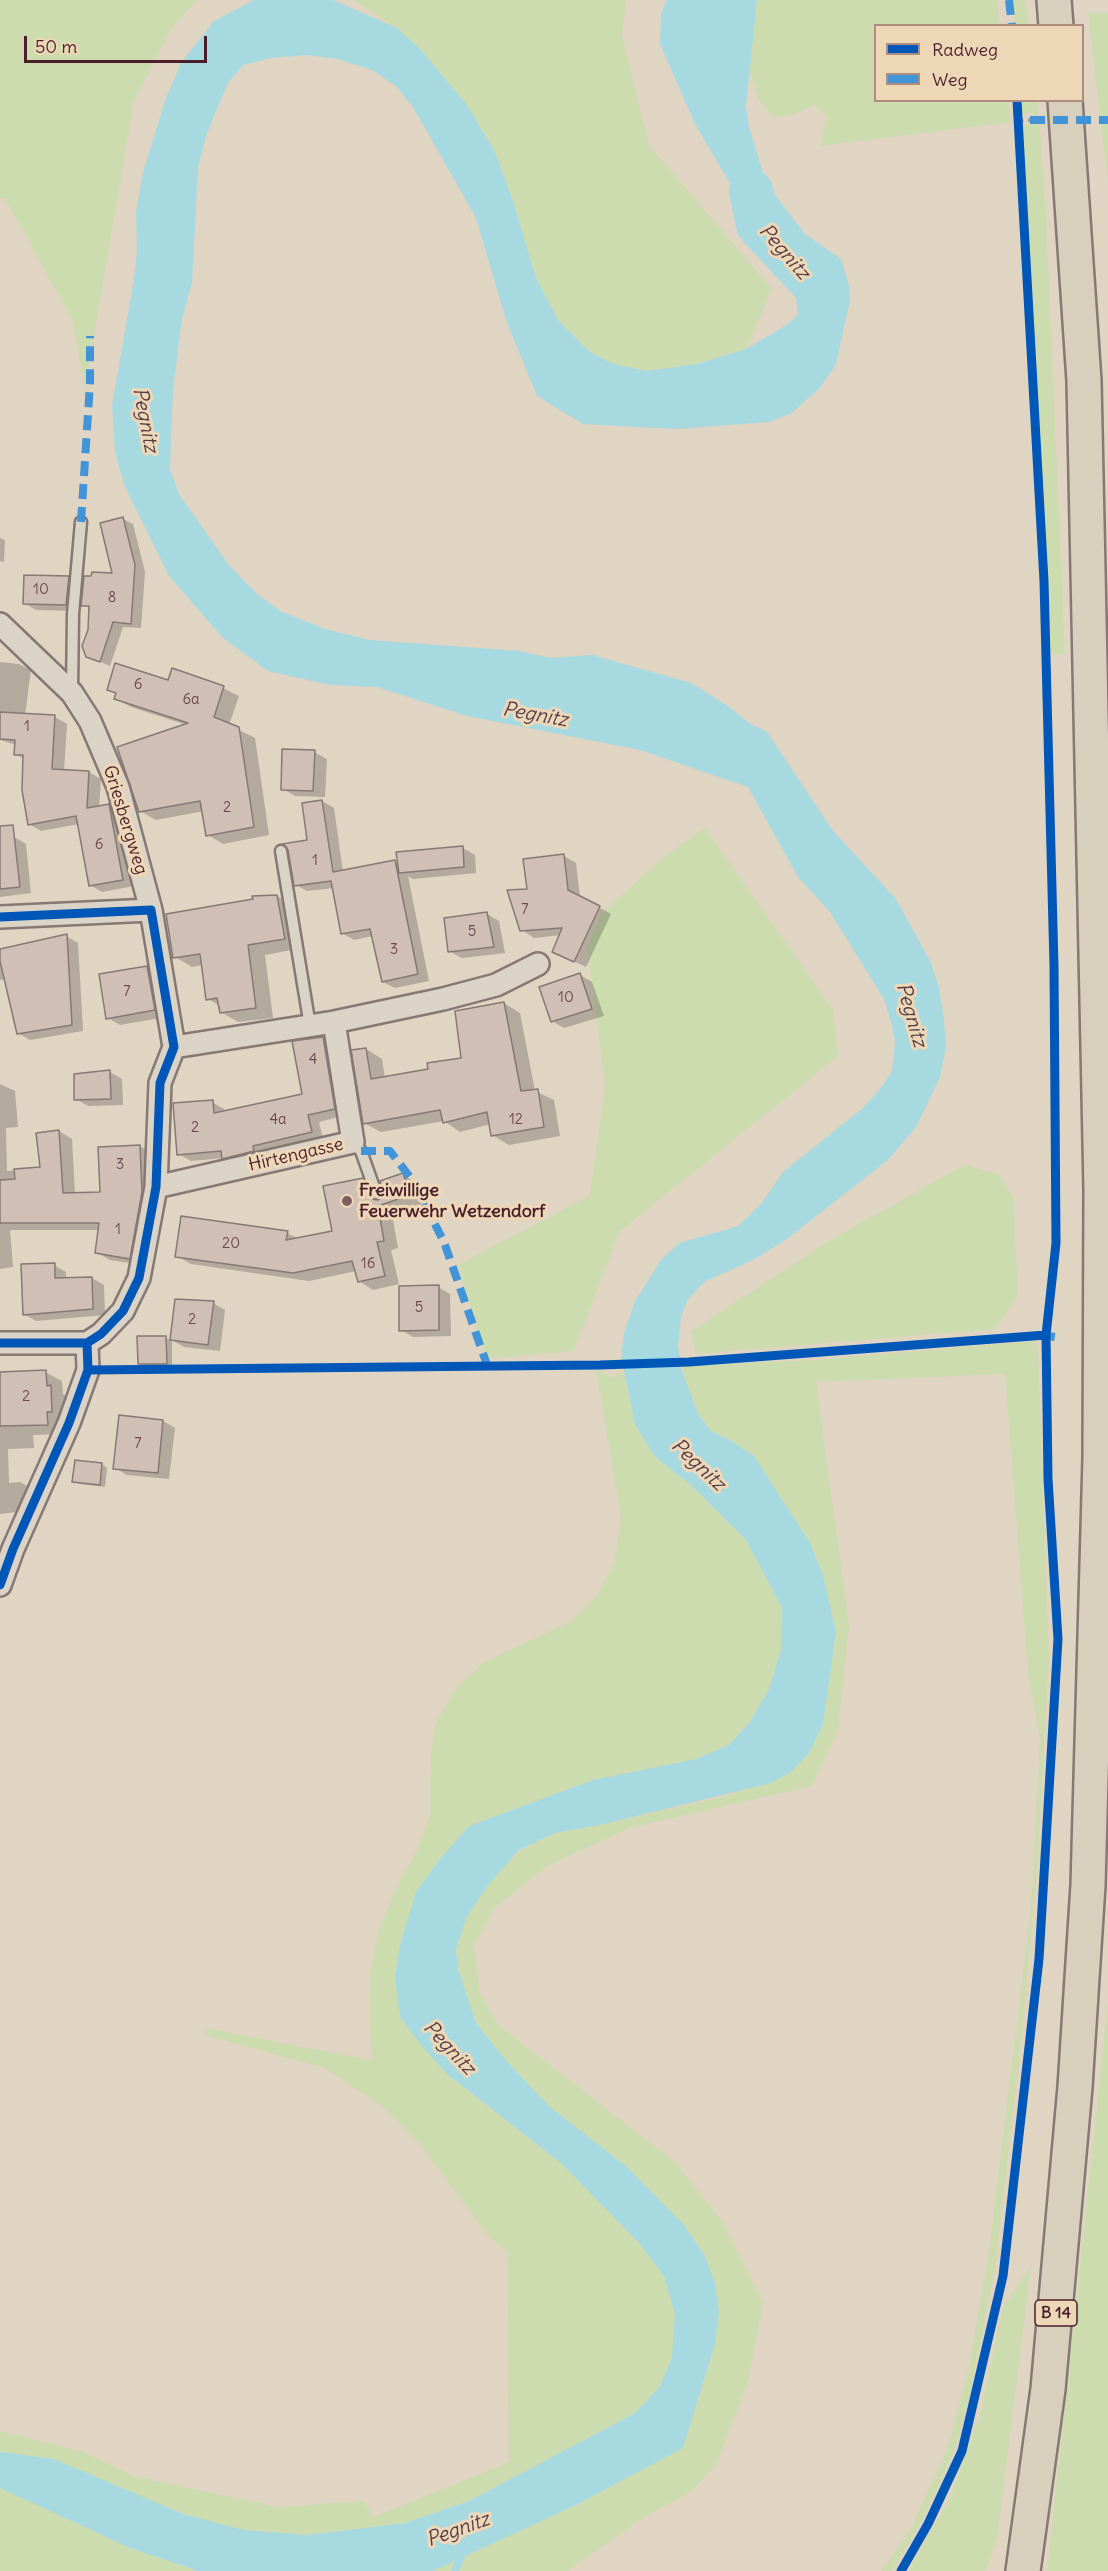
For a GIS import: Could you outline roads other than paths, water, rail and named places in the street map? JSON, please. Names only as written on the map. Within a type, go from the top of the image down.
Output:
[{"type":"main road","points":[[1054,0],[1056,24]]},
{"type":"main road","name":"B 14","points":[[1023,2571],[1048,2389],[1075,2087],[1088,1885],[1100,1458],[1101,1190],[1084,381],[1065,102]]},
{"type":"main road","points":[[1012,2571],[1028,2539]]},
{"type":"street","name":"Griesbergweg","points":[[0,624],[72,693],[90,721],[118,787],[152,910],[174,1047]]},
{"type":"street","points":[[0,917],[152,910]]},
{"type":"street","points":[[0,1342],[87,1343],[101,1334],[123,1311],[140,1278],[156,1187],[160,1083],[174,1047],[334,1022],[443,999],[496,985],[538,964]]},
{"type":"street","name":"Hirtengasse","points":[[156,1187],[352,1142],[334,1022]]},
{"type":"street","points":[[0,1586],[13,1549],[69,1423],[88,1370],[87,1343]]},
{"type":"lane","points":[[72,693],[72,614],[81,522]]},
{"type":"lane","points":[[281,851],[310,1026]]},
{"type":"lane","points":[[352,1142],[361,1151],[375,1193]]},
{"type":"water","points":[[254,0],[333,0],[397,28],[421,50],[467,105],[495,152],[513,201],[536,278],[558,320],[590,352],[613,364],[646,371],[697,364],[746,349],[785,326],[799,314],[804,295],[800,277],[787,255],[762,231],[732,187],[695,124],[660,44],[661,14],[667,0],[757,0],[746,106],[749,127],[766,183],[805,234],[841,259],[849,285],[850,300],[836,364],[820,388],[790,414],[769,422],[676,429],[583,424],[537,396],[506,320],[476,218],[413,107],[397,87],[372,70],[338,59],[307,55],[271,58],[243,65],[228,83],[207,133],[198,167],[192,283],[182,318],[173,390],[170,469],[179,494],[228,564],[257,594],[282,612],[325,629],[370,640],[519,651],[550,658],[592,655],[691,683],[728,706],[749,723],[767,732],[833,831],[896,899],[931,963],[939,987],[946,1047],[940,1077],[916,1127],[889,1159],[787,1239],[755,1259],[704,1282],[687,1301],[681,1317],[678,1346],[682,1371],[698,1414],[711,1431],[754,1456],[810,1543],[823,1575],[836,1632],[823,1724],[809,1753],[791,1772],[771,1783],[604,1824],[555,1833],[519,1850],[489,1884],[467,1916],[456,1949],[458,1969],[476,2023],[509,2064],[551,2108],[627,2167],[683,2224],[704,2254],[715,2283],[719,2312],[715,2344],[683,2448],[576,2505],[433,2571],[198,2571],[130,2548],[0,2488],[0,2452],[54,2459],[183,2514],[244,2530],[307,2535],[405,2523],[469,2501],[635,2413],[659,2388],[672,2358],[675,2314],[664,2276],[639,2243],[562,2164],[447,2074],[421,2045],[400,2017],[395,1978],[400,1945],[416,1892],[440,1859],[469,1826],[593,1780],[696,1759],[729,1745],[750,1722],[769,1689],[781,1650],[782,1608],[746,1540],[691,1485],[655,1457],[635,1424],[621,1357],[624,1333],[635,1301],[661,1260],[679,1243],[738,1226],[761,1204],[783,1172],[863,1108],[881,1088],[892,1071],[895,1043],[884,999],[830,912],[798,877],[748,787],[640,750],[467,716],[377,687],[330,685],[268,671],[223,638],[169,576],[125,487],[115,452],[112,405],[133,285],[137,252],[136,212],[143,172],[166,98],[181,63],[214,21]]},
{"type":"waterway","name":"Pegnitz","points":[[751,191],[758,225],[818,289],[819,307]]},
{"type":"waterway","points":[[455,2571],[464,2550]]},
{"type":"place","name":"Freiwillige Feuerwehr Wetzendorf","points":[[347,1201]]}]
